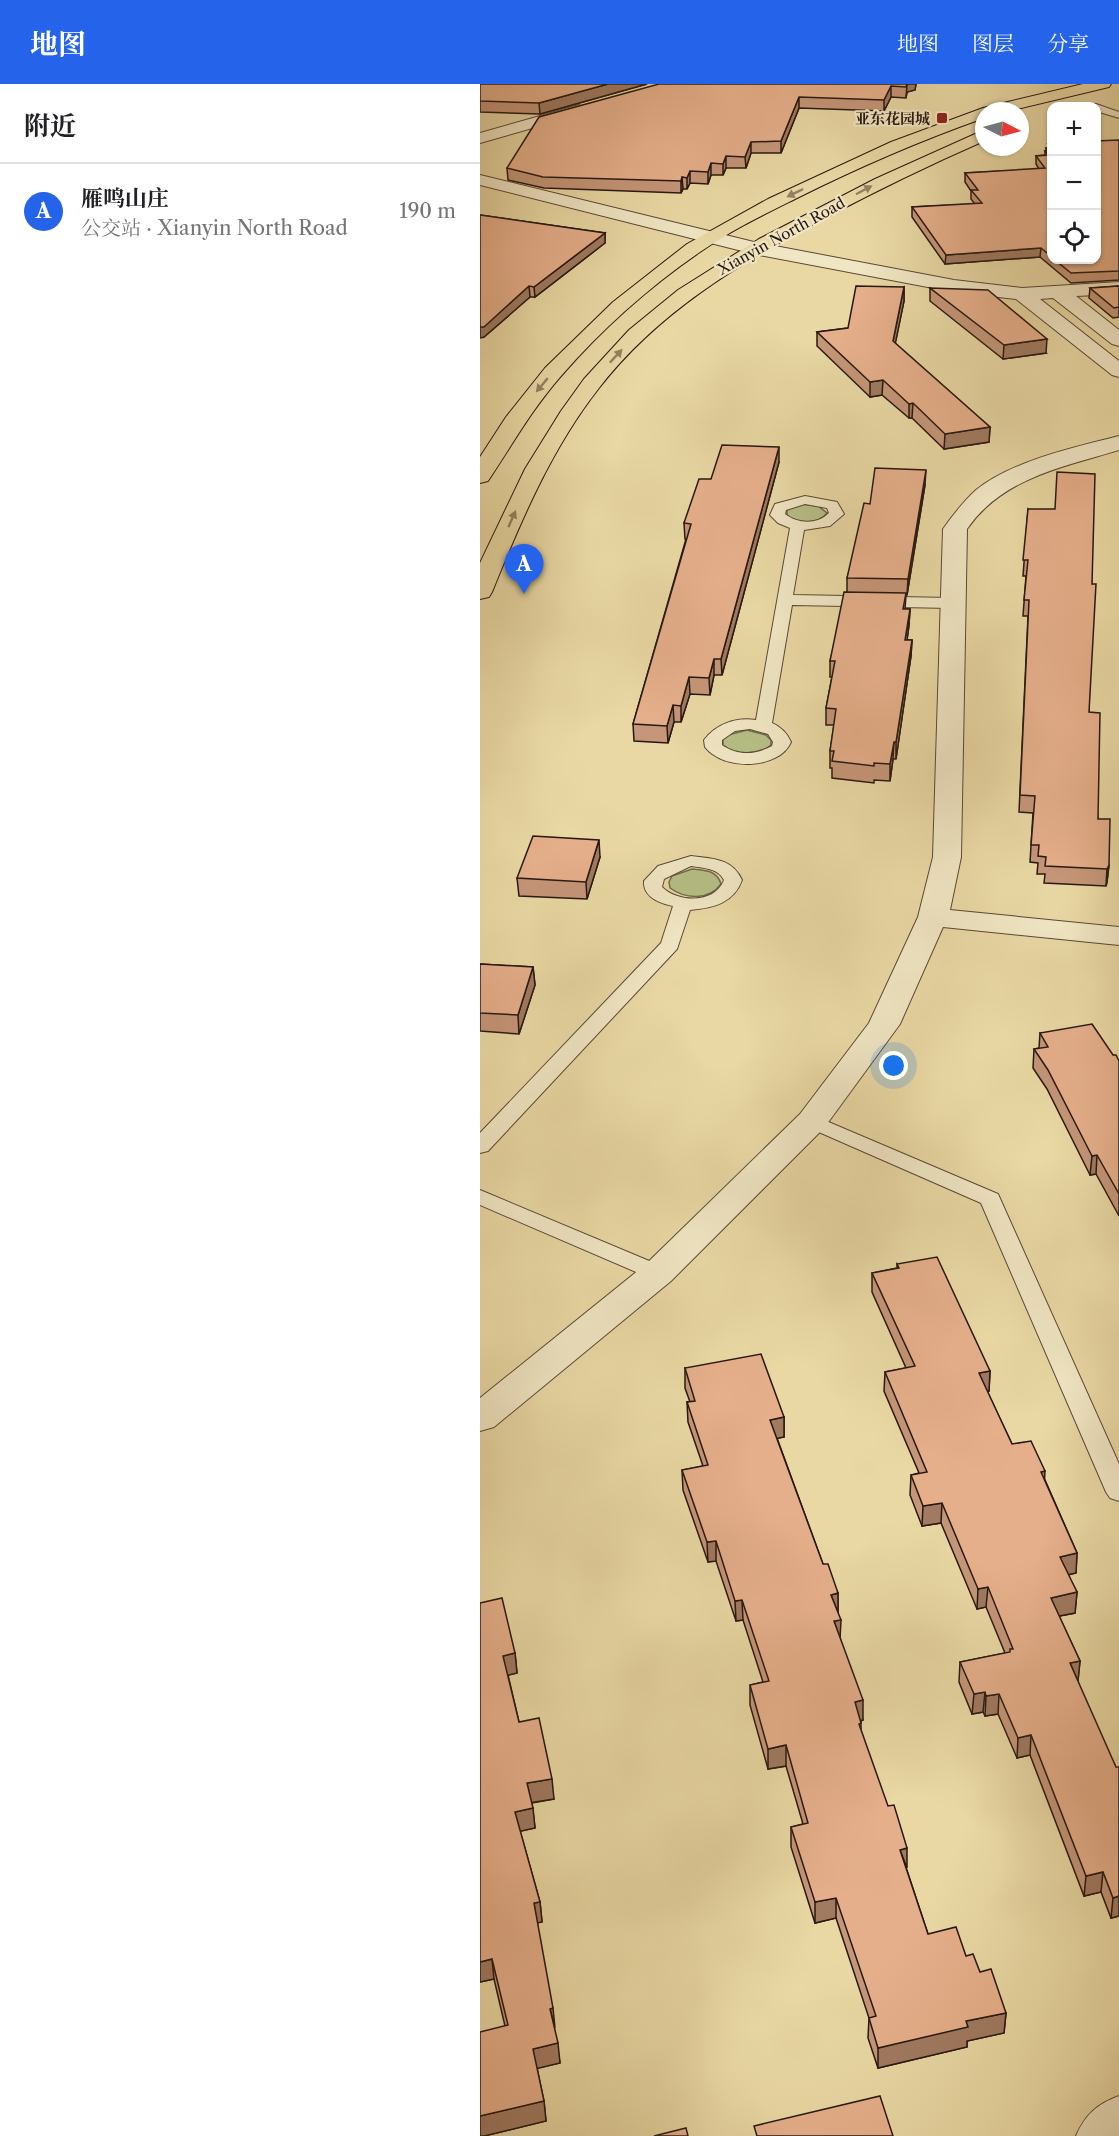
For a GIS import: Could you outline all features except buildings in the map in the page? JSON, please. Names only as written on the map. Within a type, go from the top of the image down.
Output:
[{"type":"main road","points":[[1029,107],[1119,97]]},
{"type":"main road","points":[[1029,119],[1047,113]]},
{"type":"main road","name":"Xianyin North Road","points":[[480,476],[526,404],[570,352],[623,303],[709,238],[856,163],[975,116]]},
{"type":"main road","name":"Xianyin North Road","points":[[480,592],[536,465],[587,390],[614,357],[658,315],[719,269],[754,248],[899,172],[975,139]]},
{"type":"street","points":[[480,138],[593,106]]},
{"type":"street","points":[[480,180],[709,238],[954,286],[1022,294],[1119,288]]},
{"type":"street","points":[[1058,292],[1119,340]]},
{"type":"street","points":[[1022,294],[1119,371]]},
{"type":"street","points":[[480,1418],[658,1273],[812,1121],[884,1024],[933,917],[947,857],[955,529],[970,506],[983,495],[1015,476],[1119,443]]},
{"type":"street","points":[[933,917],[1119,936]]},
{"type":"street","points":[[1101,2136],[1119,2119]]},
{"type":"lane","points":[[1093,101],[1119,106]]},
{"type":"lane","points":[[1093,101],[1119,115]]},
{"type":"lane","points":[[763,726],[798,525]]},
{"type":"lane","points":[[785,600],[952,603]]},
{"type":"lane","points":[[480,1146],[670,945],[683,903]]},
{"type":"lane","points":[[812,1121],[990,1199],[1119,1492]]},
{"type":"lane","points":[[480,1197],[658,1273]]},
{"type":"green space","points":[[801,504],[818,506],[827,513],[819,520],[808,522],[787,517],[787,509]]},
{"type":"green space","points":[[747,730],[766,735],[771,740],[771,745],[760,752],[747,754],[734,752],[723,745],[723,739],[728,735]]},
{"type":"green space","points":[[692,869],[713,873],[721,884],[716,890],[697,897],[676,892],[670,888],[669,882],[672,876]]},
{"type":"place","name":"亚东花园城","points":[[942,118]]},
{"type":"place","name":"雁鸣山庄","points":[[524,594]]}]
